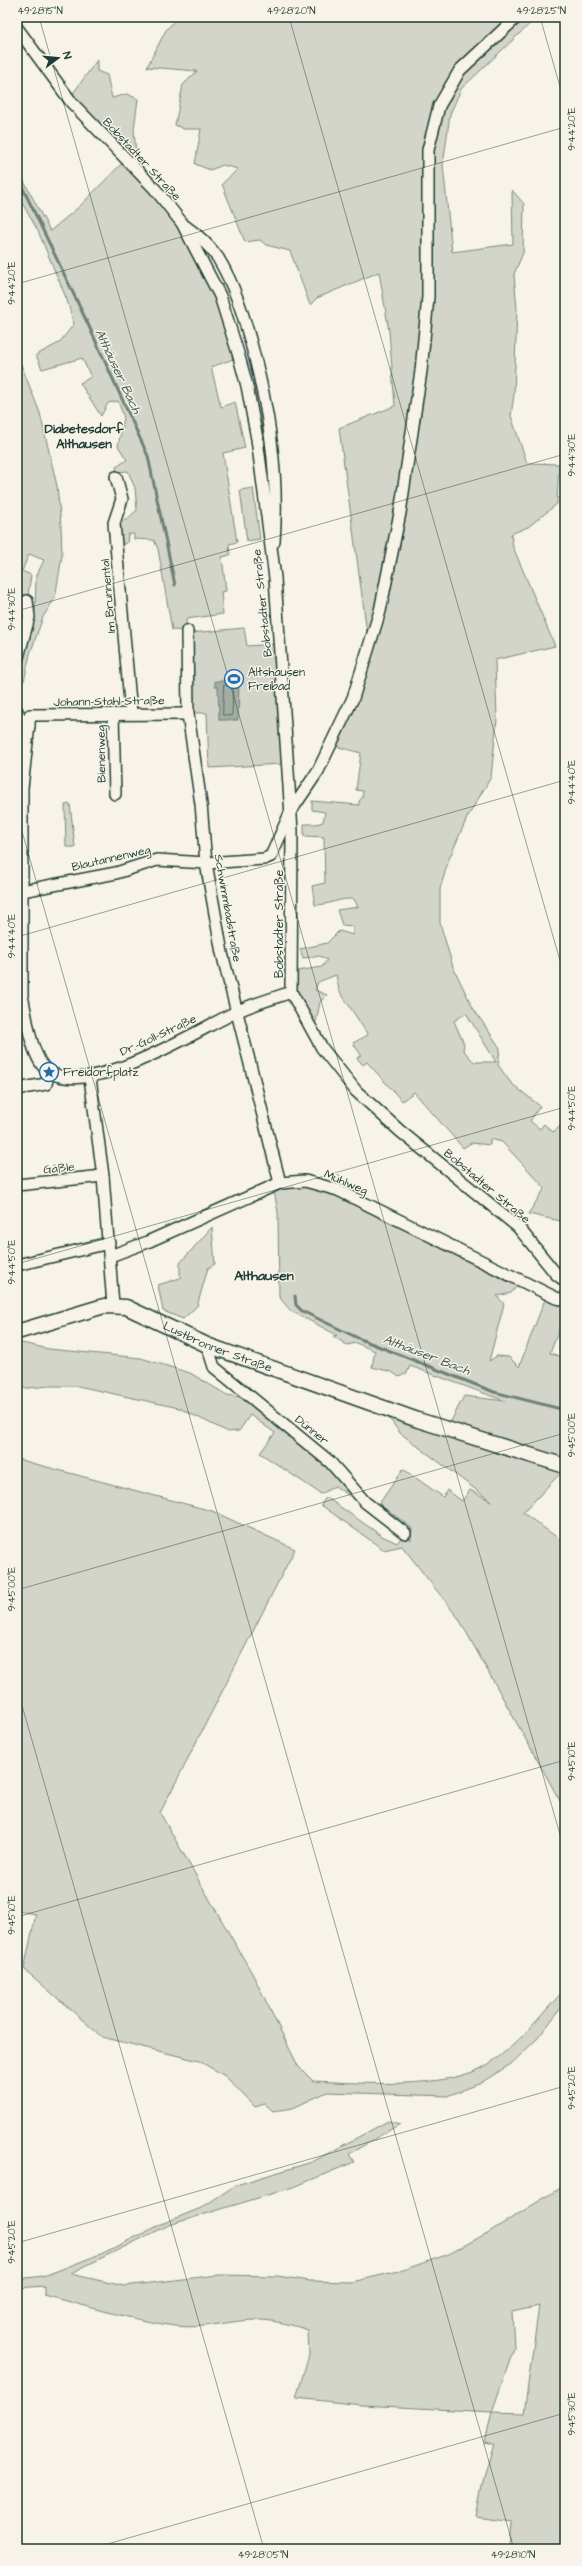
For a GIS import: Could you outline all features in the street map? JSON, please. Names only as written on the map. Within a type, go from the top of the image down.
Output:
[{"type":"street","points":[[291,811],[318,772],[353,698],[380,611],[400,513],[421,371],[428,297],[428,156],[439,106],[460,70],[517,17]]},
{"type":"street","name":"Bobstadter Straße","points":[[17,28],[72,103],[155,189],[182,223],[220,296],[247,386],[257,440],[273,564],[291,811],[291,992],[322,1048],[356,1091],[400,1131],[518,1227],[556,1274],[565,1281]]},
{"type":"street","points":[[182,223],[202,239],[228,276],[244,320],[258,368],[269,418],[274,463],[276,511],[273,564]]},
{"type":"street","name":"Im Brunnental","points":[[116,477],[122,499],[114,523],[131,714]]},
{"type":"street","points":[[17,661],[29,617],[28,600]]},
{"type":"street","name":"Schwimmbadstraße","points":[[187,632],[188,714],[201,804],[206,864],[222,953],[235,1012],[280,1183]]},
{"type":"street","points":[[17,711],[22,722],[30,720],[22,788],[22,994],[28,1025],[39,1063],[49,1072],[74,1078],[90,1078],[103,1176],[113,1305],[17,1332]]},
{"type":"street","name":"Johann-Stahl-Straße","points":[[30,720],[113,714],[188,714]]},
{"type":"street","name":"Bienenweg","points":[[113,714],[115,794]]},
{"type":"street","name":"Blautannenweg","points":[[22,891],[116,873],[157,860],[206,864],[264,859],[271,856],[291,811]]},
{"type":"street","name":"Dr.-Goll-Straße","points":[[90,1078],[134,1063],[235,1012],[291,992]]},
{"type":"street","points":[[17,1089],[46,1084],[49,1072]]},
{"type":"street","name":"Gäßle","points":[[17,1185],[103,1176]]},
{"type":"street","name":"Mühlweg","points":[[110,1256],[152,1241],[280,1183],[306,1181],[328,1186],[556,1298],[565,1300]]},
{"type":"street","points":[[17,1265],[109,1243]]},
{"type":"street","name":"Lustbronner Straße","points":[[113,1305],[126,1307],[207,1345],[418,1420],[565,1466]]},
{"type":"street","name":"Dünner","points":[[207,1345],[214,1367],[330,1462],[365,1502],[405,1533]]},
{"type":"shaded area","points":[[178,17],[537,17],[461,89],[450,114],[443,165],[452,252],[513,244],[512,190],[524,204],[523,253],[514,274],[517,310],[514,394],[511,416],[527,463],[559,464],[557,504],[528,527],[511,534],[513,547],[555,646],[495,660],[497,719],[491,777],[467,818],[449,859],[440,889],[440,923],[453,967],[473,1008],[500,1048],[498,1065],[511,1083],[540,1106],[530,1121],[540,1129],[544,1124],[553,1132],[563,1124],[565,1126],[565,1222],[528,1214],[545,1188],[502,1142],[490,1139],[490,1145],[471,1143],[463,1148],[414,1092],[402,1101],[367,1062],[363,1065],[357,1058],[361,1055],[353,1043],[368,1035],[339,990],[336,975],[318,982],[315,990],[327,995],[320,1002],[316,1022],[310,1026],[291,992],[291,972],[322,967],[327,960],[320,956],[303,958],[300,949],[327,943],[339,931],[353,935],[353,926],[342,925],[337,910],[358,907],[354,899],[315,905],[312,886],[325,883],[324,837],[304,836],[304,824],[316,824],[323,822],[325,812],[312,810],[312,801],[359,805],[359,801],[362,798],[363,791],[356,790],[361,753],[331,745],[369,647],[339,428],[395,406],[389,331],[379,272],[317,298],[310,305],[290,251],[266,245],[260,240],[245,242],[222,184],[238,169],[223,165],[210,170],[195,164],[201,129],[184,129],[175,125],[183,85],[197,71],[147,67],[166,30]],"holes":[[[466,1013],[496,1062],[474,1062],[463,1050],[464,1044],[454,1021]]]},
{"type":"shaded area","points":[[97,60],[97,71],[107,75],[112,98],[127,94],[138,99],[134,129],[137,170],[194,246],[239,357],[211,367],[221,407],[235,402],[245,448],[223,453],[237,542],[229,544],[230,555],[222,557],[226,591],[221,592],[223,614],[186,619],[187,631],[172,630],[158,549],[154,540],[134,539],[134,534],[128,534],[127,543],[116,546],[114,523],[126,520],[137,510],[135,488],[128,471],[117,472],[116,467],[127,460],[118,446],[124,418],[118,401],[108,403],[101,416],[80,383],[91,377],[82,358],[42,369],[36,355],[59,343],[74,324],[67,300],[38,231],[17,194],[17,168],[50,231],[80,206],[126,159],[69,99]]},
{"type":"shaded area","points":[[17,354],[40,413],[57,486],[61,525],[62,556],[55,598],[43,617],[30,654],[24,681],[17,680],[19,654],[26,625],[30,617],[35,612],[36,577],[44,560],[29,554],[22,571],[31,575],[27,601],[17,593]]},
{"type":"shaded area","points":[[253,488],[260,539],[247,541],[240,490]]},
{"type":"shaded area","name":"Altshausen Freibad","points":[[244,628],[247,646],[276,644],[282,764],[209,768],[207,713],[192,713],[191,633]]},
{"type":"shaded area","points":[[70,804],[75,847],[66,847],[65,805]]},
{"type":"shaded area","points":[[306,1181],[522,1281],[511,1293],[497,1296],[504,1304],[489,1361],[497,1356],[509,1357],[519,1367],[547,1294],[565,1300],[565,1315],[550,1353],[565,1358],[565,1468],[523,1513],[565,1543],[565,1810],[459,1619],[402,1546],[384,1550],[321,1505],[326,1497],[382,1536],[397,1543],[405,1533],[411,1540],[412,1528],[379,1504],[403,1469],[443,1497],[447,1490],[462,1501],[470,1490],[491,1501],[400,1433],[380,1406],[447,1429],[464,1396],[505,1401],[410,1366],[407,1373],[399,1377],[392,1372],[372,1367],[375,1351],[356,1343],[347,1345],[333,1336],[337,1335],[291,1311],[279,1297],[278,1212],[273,1186]]},
{"type":"shaded area","points":[[212,1227],[215,1264],[208,1268],[197,1306],[183,1319],[163,1311],[158,1285],[180,1278],[180,1263]]},
{"type":"shaded area","points":[[17,1342],[49,1349],[141,1358],[190,1373],[227,1395],[253,1399],[330,1462],[365,1502],[357,1501],[335,1486],[321,1494],[260,1453],[275,1433],[250,1415],[239,1431],[228,1432],[179,1408],[78,1386],[50,1386],[17,1389]]},
{"type":"shaded area","points":[[17,1459],[212,1511],[295,1549],[160,1813],[253,1975],[298,2066],[313,2081],[354,2083],[426,2082],[470,2073],[487,2065],[509,2049],[529,2030],[565,1989],[565,2003],[537,2039],[511,2064],[479,2084],[447,2096],[327,2092],[293,2108],[273,2111],[265,2104],[255,2107],[225,2076],[199,2061],[102,2037],[24,1969],[36,1914],[17,1911]]},
{"type":"shaded area","points":[[388,2121],[400,2124],[349,2154],[354,2162],[294,2187],[169,2225],[71,2273],[124,2286],[218,2275],[277,2276],[310,2281],[352,2282],[403,2270],[449,2254],[489,2232],[565,2185],[565,2549],[510,2549],[512,2522],[476,2517],[482,2485],[494,2444],[485,2442],[492,2412],[362,2405],[296,2398],[309,2355],[308,2330],[297,2326],[261,2320],[239,2321],[197,2327],[175,2326],[126,2316],[44,2295],[44,2286],[17,2288],[17,2279],[44,2276],[103,2253],[164,2223],[201,2208],[236,2185],[312,2162]],"holes":[[[539,2306],[524,2413],[492,2412],[514,2348],[512,2312]]]},
{"type":"water","points":[[215,681],[239,681],[238,720],[219,720],[218,687],[215,687]]},
{"type":"waterway","name":"Althäuser Bach","points":[[17,176],[87,322],[148,456],[175,585]]},
{"type":"waterway","name":"Althäuser Bach","points":[[295,1296],[296,1305],[302,1311],[360,1339],[494,1392],[565,1410]]},
{"type":"place","name":"Altshausen Freibad","points":[[234,679]]},
{"type":"place","name":"Freidorfplatz","points":[[49,1072]]},
{"type":"district","name":"Diabetesdorf Althausen","points":[[84,436]]},
{"type":"district","name":"Althausen","points":[[264,1275]]}]
